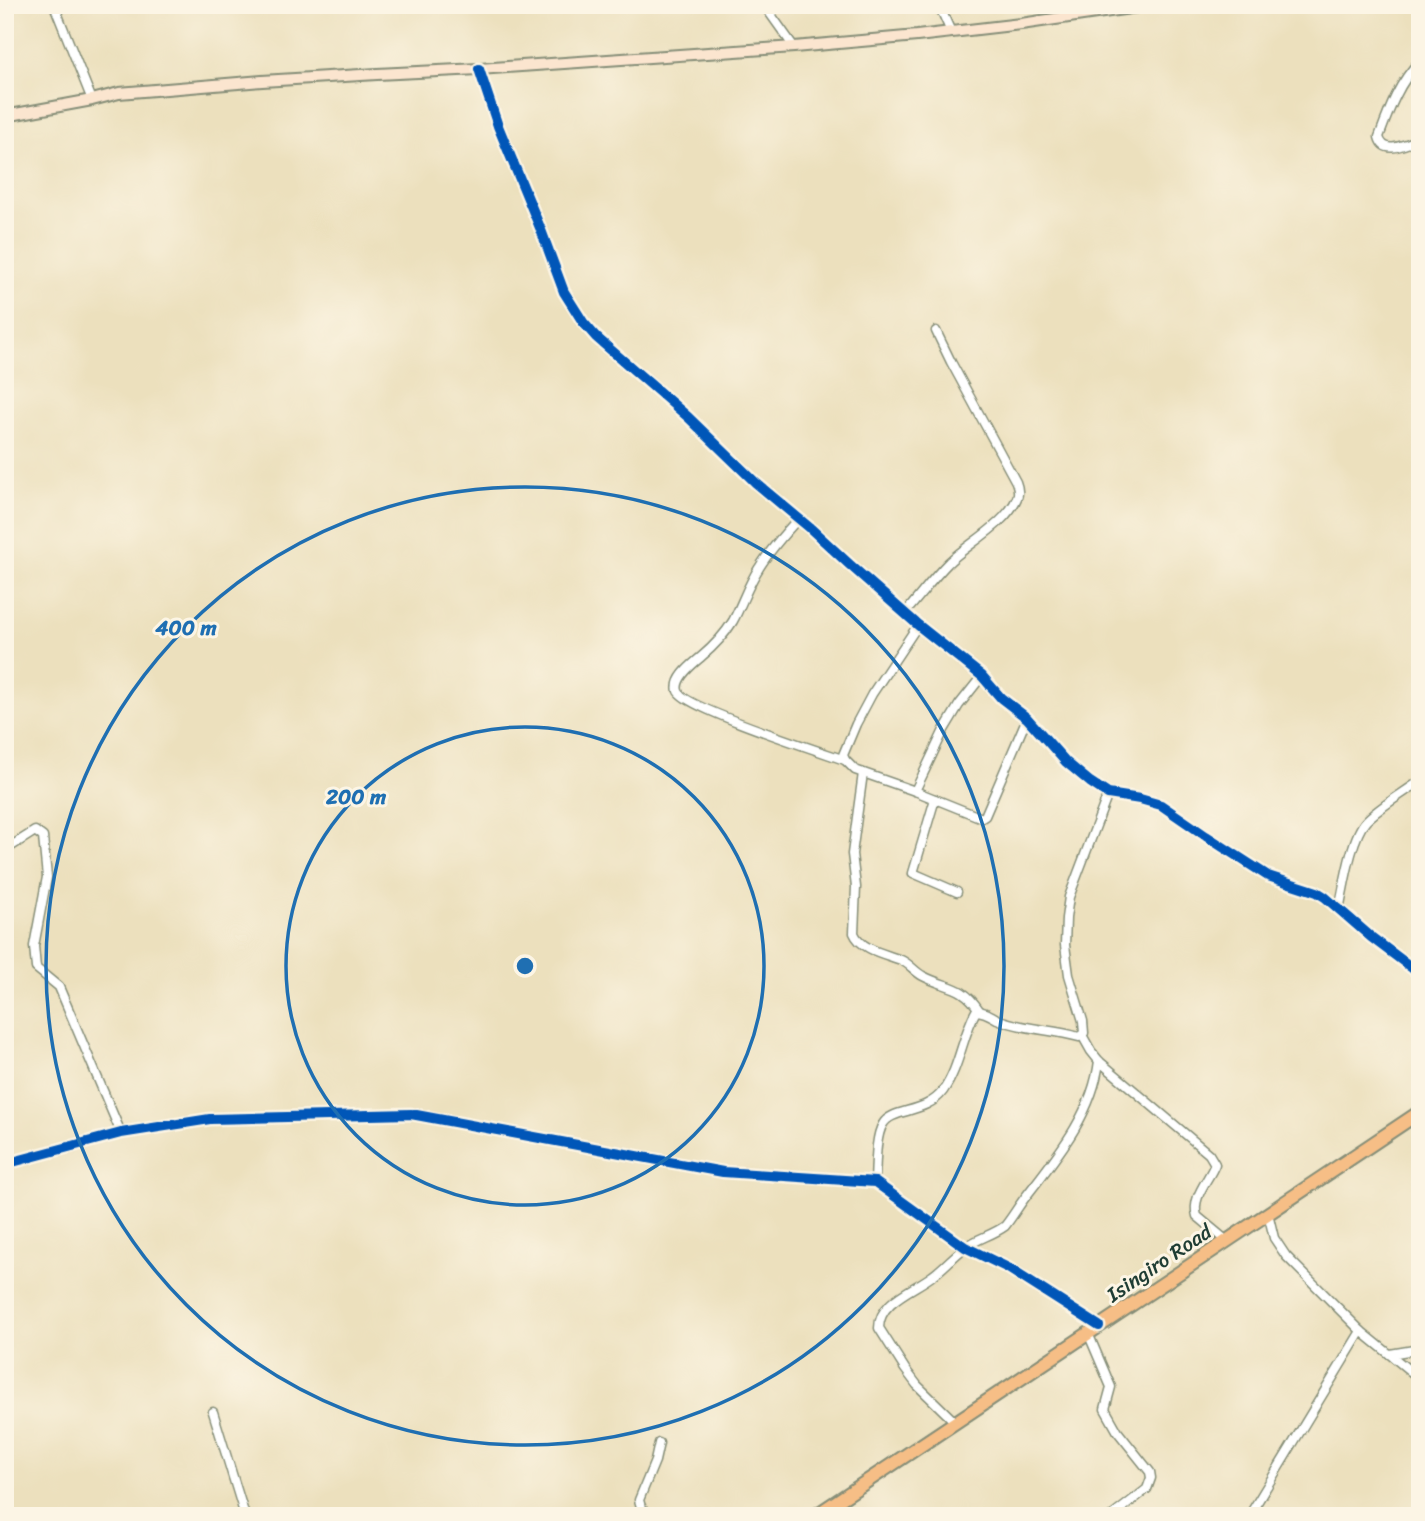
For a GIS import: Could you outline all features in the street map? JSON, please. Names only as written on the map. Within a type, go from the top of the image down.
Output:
[{"type":"main road","points":[[5,116],[120,93],[794,47],[1021,24],[1151,5]]},
{"type":"main road","name":"Isingiro Road","points":[[815,1516],[1420,1112]]},
{"type":"street","points":[[54,5],[92,100]]},
{"type":"street","points":[[764,5],[794,47]]},
{"type":"street","points":[[937,5],[951,32]]},
{"type":"street","points":[[1420,61],[1410,71],[1396,95],[1379,137],[1387,148],[1420,139]]},
{"type":"street","points":[[480,69],[498,126],[564,292],[583,323],[603,343],[688,416],[755,483],[799,518],[918,625],[982,676],[1001,698],[1027,718],[1066,761],[1090,782],[1108,794],[1161,805],[1268,876],[1317,892],[1420,974]]},
{"type":"street","points":[[905,612],[957,554],[997,523],[1017,498],[1018,491],[1016,482],[936,331]]},
{"type":"street","points":[[799,518],[757,570],[732,623],[678,683],[678,691],[682,696],[717,714],[845,760],[855,770],[979,817],[984,817],[1027,718]]},
{"type":"street","points":[[845,760],[843,755],[872,694],[918,625]]},
{"type":"street","points":[[915,791],[954,714],[982,676]]},
{"type":"street","points":[[863,773],[852,855],[856,887],[854,933],[857,939],[902,961],[925,977],[964,992],[979,1010],[1022,1028],[1079,1037],[1082,1035]]},
{"type":"street","points":[[1339,910],[1360,829],[1366,821],[1420,781]]},
{"type":"street","points":[[1108,794],[1076,876],[1066,918],[1065,945],[1069,975],[1083,1021],[1082,1035],[1099,1061],[1209,1154],[1215,1164],[1201,1190],[1195,1210],[1197,1216],[1227,1241]]},
{"type":"street","points":[[935,799],[913,872],[957,892]]},
{"type":"street","points":[[5,850],[35,831],[43,837],[47,877],[34,946],[36,968],[59,987],[121,1133]]},
{"type":"street","points":[[875,1182],[880,1133],[884,1123],[889,1117],[936,1100],[945,1088],[979,1010]]},
{"type":"street","points":[[955,1422],[917,1385],[905,1369],[879,1328],[879,1320],[890,1305],[930,1278],[965,1247],[1005,1226],[1074,1129],[1093,1091],[1099,1061]]},
{"type":"street","points":[[5,1164],[121,1133],[210,1119],[411,1114],[723,1172],[875,1182],[965,1247],[1008,1268],[1093,1330],[1111,1387],[1105,1409],[1118,1432],[1150,1472],[1151,1478],[1147,1489],[1112,1516]]},
{"type":"street","points":[[1268,1213],[1279,1247],[1360,1331],[1420,1379]]},
{"type":"street","points":[[1251,1516],[1360,1331]]},
{"type":"street","points":[[1390,1354],[1420,1349]]},
{"type":"street","points":[[213,1412],[245,1516]]},
{"type":"street","points":[[651,1516],[641,1507],[639,1500],[655,1461],[659,1443]]},
{"type":"cycle path","points":[[479,69],[498,126],[564,292],[596,337],[688,417],[756,483],[918,625],[982,676],[1001,698],[1027,718],[1066,762],[1090,782],[1108,794],[1161,805],[1268,876],[1317,892],[1420,974]]},
{"type":"cycle path","points":[[5,1164],[121,1133],[210,1119],[411,1114],[723,1172],[875,1182],[965,1247],[1008,1268],[1099,1326]]}]
